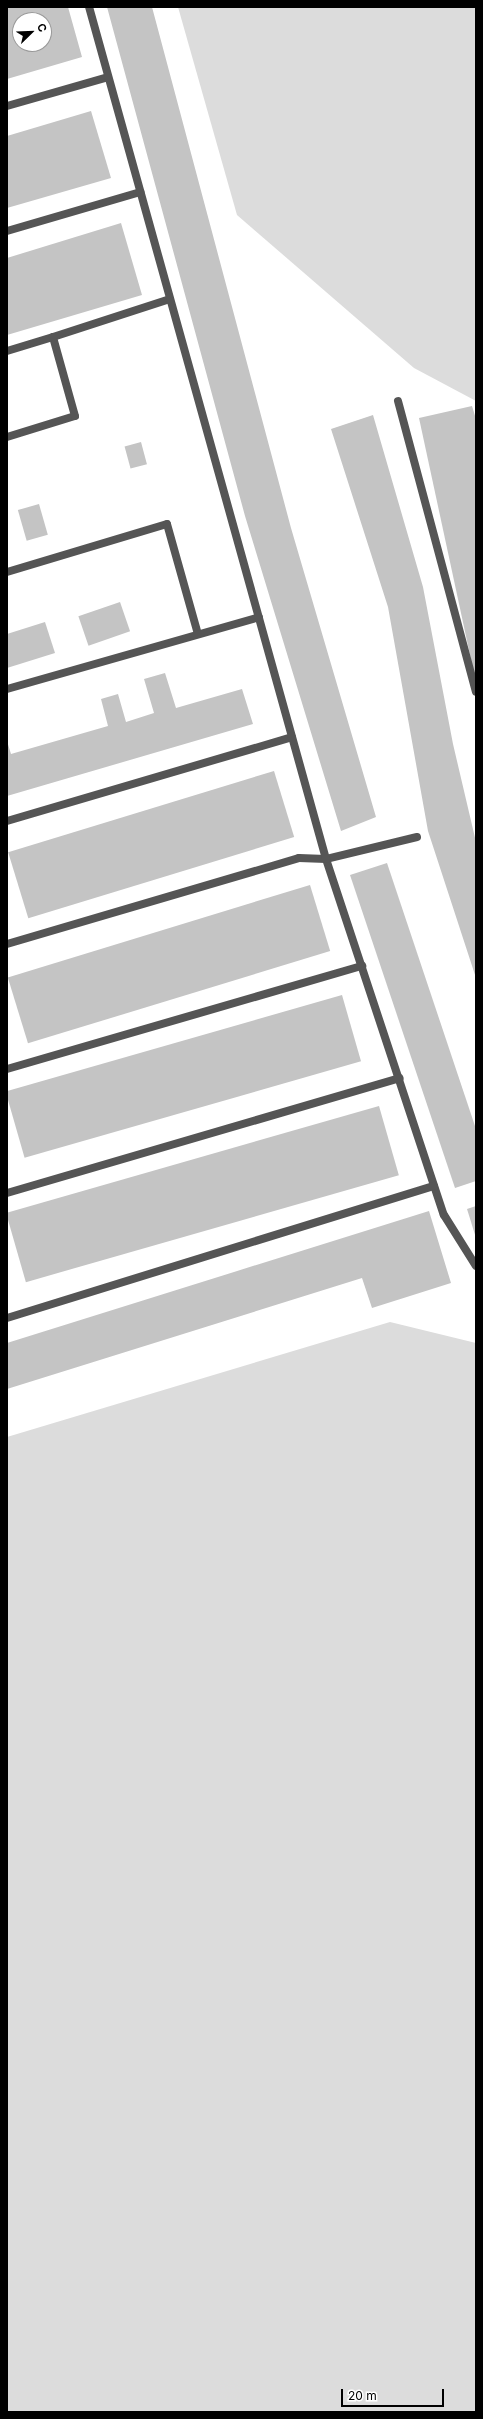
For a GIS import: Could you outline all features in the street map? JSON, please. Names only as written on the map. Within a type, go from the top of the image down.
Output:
[{"type":"lane","points":[[89,7],[326,859],[444,1214],[476,1266]]},
{"type":"lane","points":[[7,106],[108,77]]},
{"type":"lane","points":[[7,231],[140,192]]},
{"type":"lane","points":[[7,351],[170,299]]},
{"type":"lane","points":[[7,437],[75,416],[53,337]]},
{"type":"lane","points":[[398,402],[476,692]]},
{"type":"lane","points":[[7,572],[167,524],[198,634]]},
{"type":"lane","points":[[7,689],[259,617]]},
{"type":"lane","points":[[7,821],[292,737]]},
{"type":"lane","points":[[7,944],[299,858],[326,859],[416,837]]},
{"type":"lane","points":[[7,1069],[362,966]]},
{"type":"lane","points":[[7,1193],[399,1078]]},
{"type":"lane","points":[[7,1318],[434,1186]]},
{"type":"shaded area","points":[[178,7],[476,7],[476,401],[414,368],[237,215]]},
{"type":"shaded area","points":[[390,1322],[476,1343],[476,2412],[7,2412],[7,1437]]},
{"type":"building","points":[[7,7],[68,7],[82,57],[7,79]]},
{"type":"building","points":[[107,7],[152,7],[291,528],[376,817],[341,831],[245,516]]},
{"type":"building","points":[[91,111],[111,178],[7,208],[7,136]]},
{"type":"building","points":[[121,223],[142,295],[7,335],[7,258]]},
{"type":"building","points":[[472,406],[476,419],[475,678],[419,418]]},
{"type":"building","points":[[373,415],[423,587],[453,744],[476,842],[476,978],[428,831],[388,607],[331,429]]},
{"type":"building","points":[[141,442],[147,464],[131,469],[125,446]]},
{"type":"building","points":[[39,504],[48,535],[27,541],[18,510]]},
{"type":"building","points":[[120,602],[130,631],[88,646],[78,616]]},
{"type":"building","points":[[45,622],[55,653],[7,668],[7,634]]},
{"type":"building","points":[[165,673],[176,708],[242,689],[253,724],[7,796],[7,741],[11,754],[108,726],[101,699],[118,694],[126,722],[154,713],[144,679]]},
{"type":"building","points":[[274,771],[294,837],[28,918],[8,852]]},
{"type":"building","points":[[387,863],[476,1129],[476,1181],[455,1188],[350,875]]},
{"type":"building","points":[[310,885],[330,951],[28,1043],[8,977]]},
{"type":"building","points":[[342,995],[361,1061],[25,1158],[7,1097],[7,1091]]},
{"type":"building","points":[[379,1106],[399,1175],[26,1282],[7,1213]]},
{"type":"building","points":[[476,1206],[476,1238],[467,1209]]},
{"type":"building","points":[[429,1211],[451,1283],[372,1308],[362,1278],[7,1389],[7,1343]]}]
